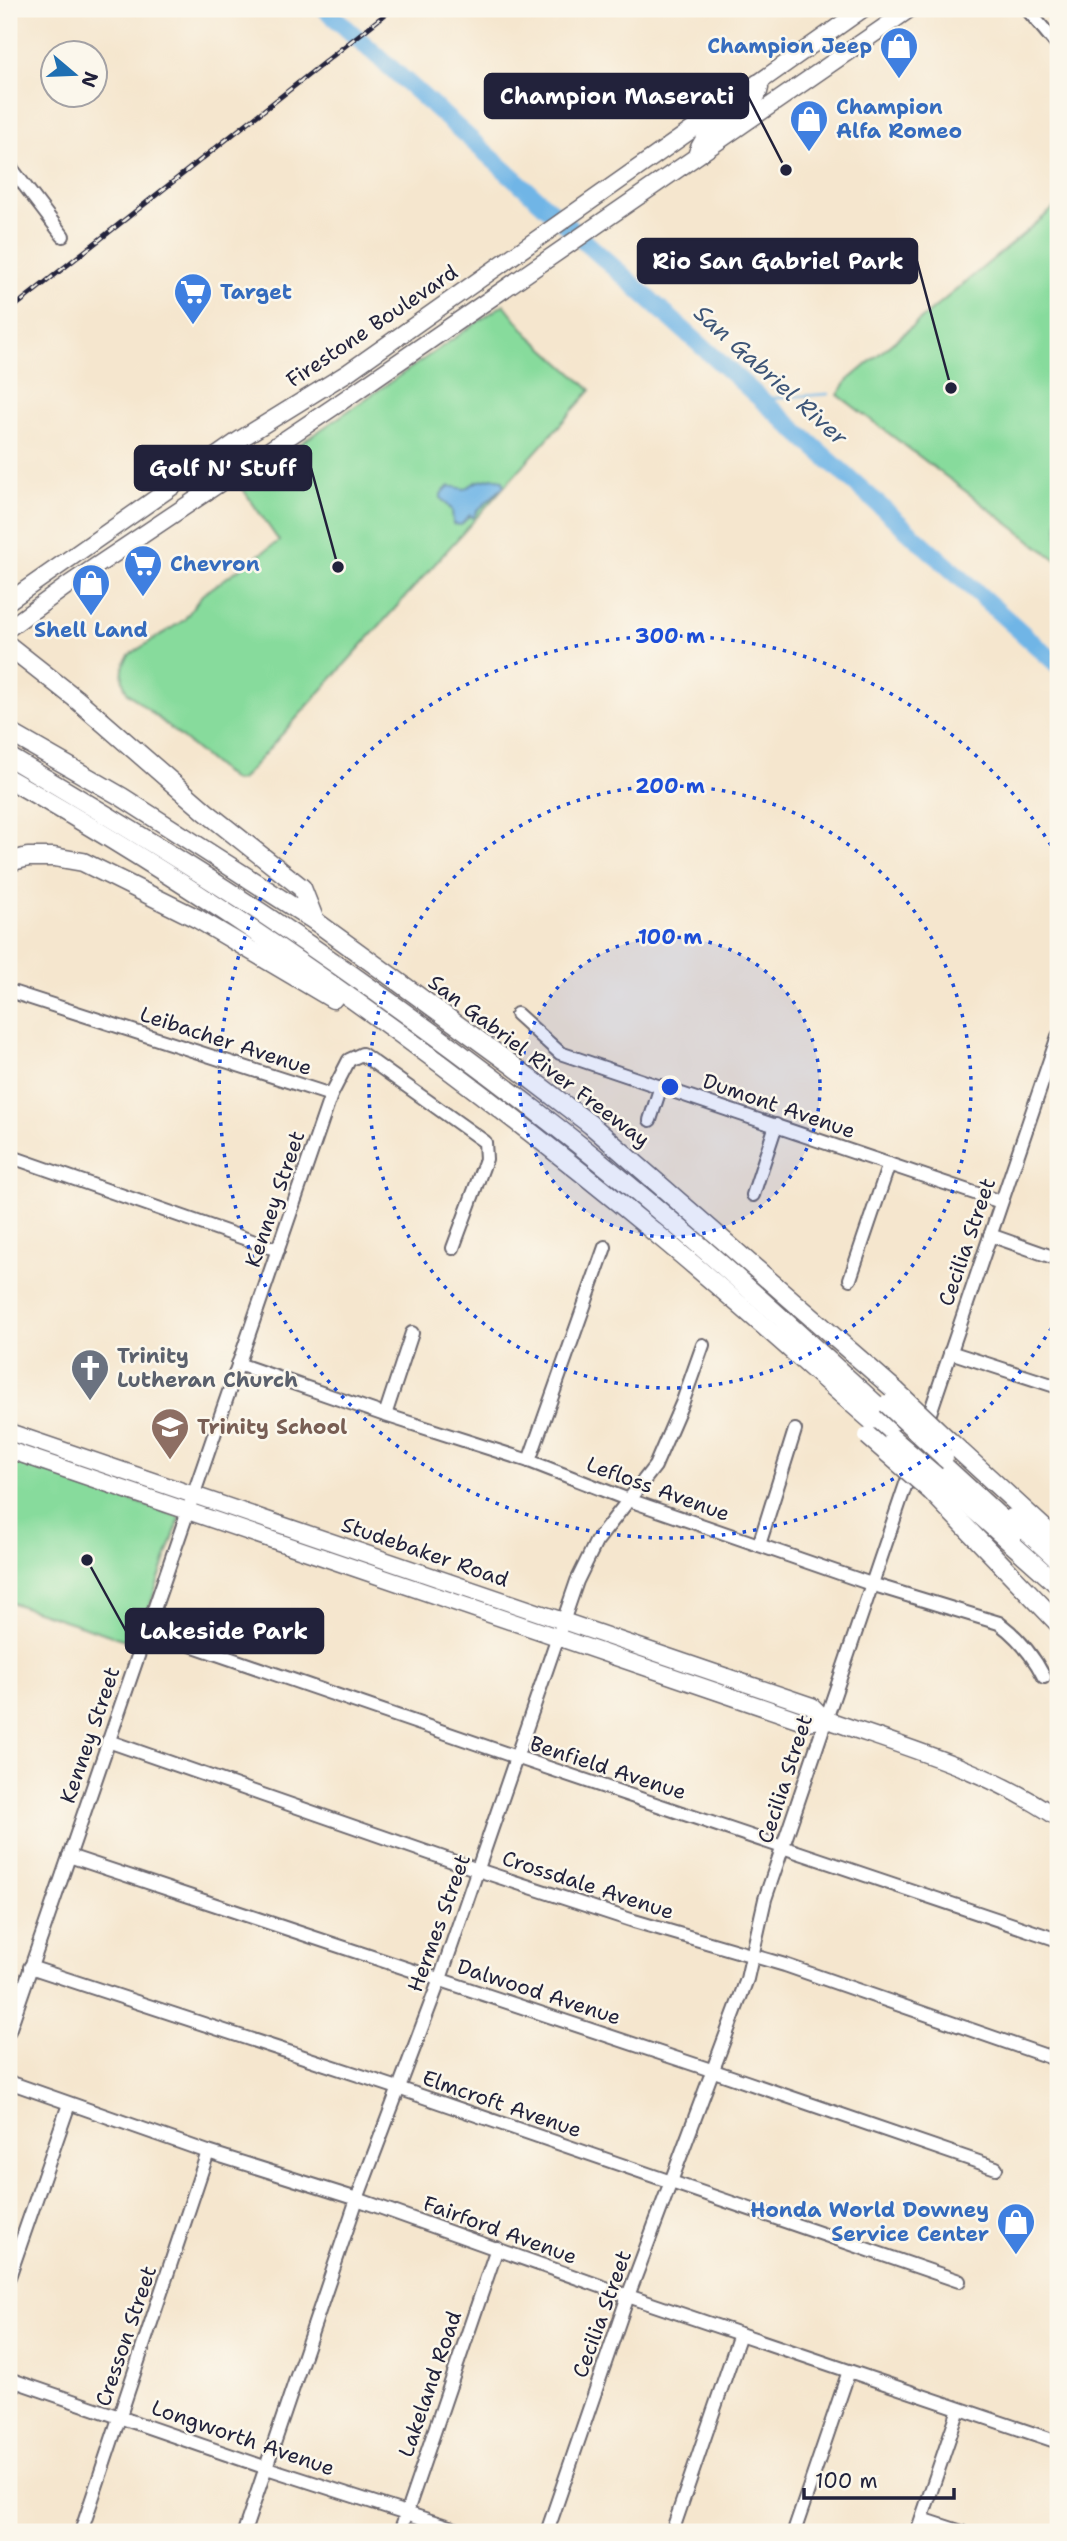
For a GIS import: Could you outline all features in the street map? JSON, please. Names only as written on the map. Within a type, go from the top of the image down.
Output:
[{"type":"highway","points":[[9,646],[75,698],[206,812],[302,888],[315,921]]},
{"type":"highway","name":"San Gabriel River Freeway","points":[[9,732],[122,797],[315,921],[592,1125],[891,1397],[940,1466],[1058,1586]]},
{"type":"highway","points":[[9,750],[197,863],[309,937],[439,1029],[648,1192],[891,1397]]},
{"type":"highway","points":[[9,757],[139,834],[271,919],[400,1009],[536,1111],[706,1251],[896,1432]]},
{"type":"highway","name":"San Gabriel River Freeway","points":[[9,779],[96,828],[258,934],[430,1055],[659,1236],[764,1328],[896,1432],[940,1466],[1058,1541]]},
{"type":"highway","points":[[9,862],[28,857],[83,862],[198,919],[430,1055]]},
{"type":"highway","points":[[764,1328],[869,1436],[940,1466],[1058,1560]]},
{"type":"highway","points":[[940,1466],[1058,1570]]},
{"type":"highway","points":[[940,1466],[1058,1623]]},
{"type":"main road","name":"Firestone Boulevard","points":[[9,601],[239,440],[347,373],[863,9]]},
{"type":"main road","name":"Firestone Boulevard","points":[[9,628],[910,9]]},
{"type":"main road","name":"Firestone Boulevard","points":[[697,155],[699,145],[715,127],[755,100],[760,88],[757,83]]},
{"type":"main road","points":[[283,442],[281,430],[284,425],[337,389],[347,373]]},
{"type":"main road","name":"Studebaker Road","points":[[9,1432],[811,1706],[825,1718],[979,1775],[1025,1797],[1058,1818]]},
{"type":"main road","name":"Studebaker Road","points":[[9,1450],[806,1722],[825,1718]]},
{"type":"street","points":[[1027,9],[1058,46]]},
{"type":"street","points":[[11,173],[63,236]]},
{"type":"street","name":"Leibacher Avenue","points":[[9,991],[331,1095],[349,1060],[362,1054],[485,1142],[486,1159],[453,1248]]},
{"type":"street","name":"Dumont Avenue","points":[[517,1014],[560,1053],[1001,1202]]},
{"type":"street","name":"Cecilia Street","points":[[547,2532],[628,2296],[747,1979],[765,1899],[1057,1043]]},
{"type":"street","points":[[650,1121],[661,1086]]},
{"type":"street","name":"Kenney Street","points":[[9,2031],[331,1095]]},
{"type":"street","points":[[753,1195],[776,1125]]},
{"type":"street","points":[[9,1156],[278,1250]]},
{"type":"street","points":[[850,1279],[889,1164]]},
{"type":"street","points":[[989,1236],[1058,1259]]},
{"type":"street","points":[[528,1461],[605,1247]]},
{"type":"street","points":[[385,1415],[412,1333]]},
{"type":"street","name":"Hermes Street","points":[[244,2532],[357,2199],[440,1979],[577,1581],[596,1542],[655,1466],[703,1345]]},
{"type":"street","points":[[950,1352],[1058,1387]]},
{"type":"street","name":"Lefloss Avenue","points":[[238,1364],[528,1461],[629,1500],[871,1584],[999,1623],[1012,1633],[1035,1659],[1044,1677]]},
{"type":"street","points":[[758,1545],[795,1430]]},
{"type":"street","name":"Benfield Avenue","points":[[147,1630],[1058,1940]]},
{"type":"street","name":"Crossdale Avenue","points":[[108,1741],[478,1870],[751,1957],[785,1965],[1058,2060]]},
{"type":"street","name":"Dalwood Avenue","points":[[69,1856],[996,2168]]},
{"type":"street","name":"Elmcroft Avenue","points":[[30,1967],[398,2088],[959,2281]]},
{"type":"street","name":"Fairford Avenue","points":[[9,2082],[208,2152],[357,2199],[628,2296],[1058,2442]]},
{"type":"street","points":[[9,2277],[69,2104]]},
{"type":"street","name":"Cresson Street","points":[[81,2532],[208,2152]]},
{"type":"street","name":"Lakeland Road","points":[[400,2532],[497,2248]]},
{"type":"street","points":[[672,2532],[740,2334]]},
{"type":"street","points":[[794,2532],[849,2371]]},
{"type":"street","name":"Longworth Avenue","points":[[9,2379],[267,2468],[465,2532]]},
{"type":"street","points":[[917,2532],[959,2409]]},
{"type":"street","points":[[922,2519],[961,2532]]},
{"type":"green space","points":[[1058,205],[1058,561],[838,395],[848,380]]},
{"type":"green space","points":[[504,304],[528,334],[591,390],[241,780],[234,781],[128,693],[123,679],[126,659],[184,620],[202,595],[279,541],[240,485]]},
{"type":"green space","points":[[9,1458],[180,1517],[137,1644],[9,1602]]},
{"type":"water","points":[[492,478],[503,480],[504,486],[473,518],[470,515],[461,525],[453,524],[452,510],[441,498],[441,494],[449,486],[465,489],[476,482]]},
{"type":"waterway","name":"San Gabriel River","points":[[325,9],[1058,665]]},
{"type":"waterway","points":[[760,399],[828,394]]},
{"type":"railway","points":[[9,311],[392,9]]},
{"type":"place","name":"Champion Jeep","points":[[899,80]]},
{"type":"place","name":"Champion Alfa Romeo","points":[[809,153]]},
{"type":"place","name":"Champion Maserati","points":[[786,170]]},
{"type":"place","name":"Target","points":[[193,326]]},
{"type":"place","name":"Rio San Gabriel Park","points":[[951,388]]},
{"type":"place","name":"Golf N' Stuff","points":[[338,567]]},
{"type":"place","name":"Chevron","points":[[143,598]]},
{"type":"place","name":"Shell Land","points":[[91,617]]},
{"type":"place","name":"Trinity Lutheran Church","points":[[90,1402]]},
{"type":"place","name":"Trinity School","points":[[170,1461]]},
{"type":"place","name":"Lakeside Park","points":[[87,1560]]},
{"type":"place","name":"Honda World Downey Service Center","points":[[1016,2256]]}]
